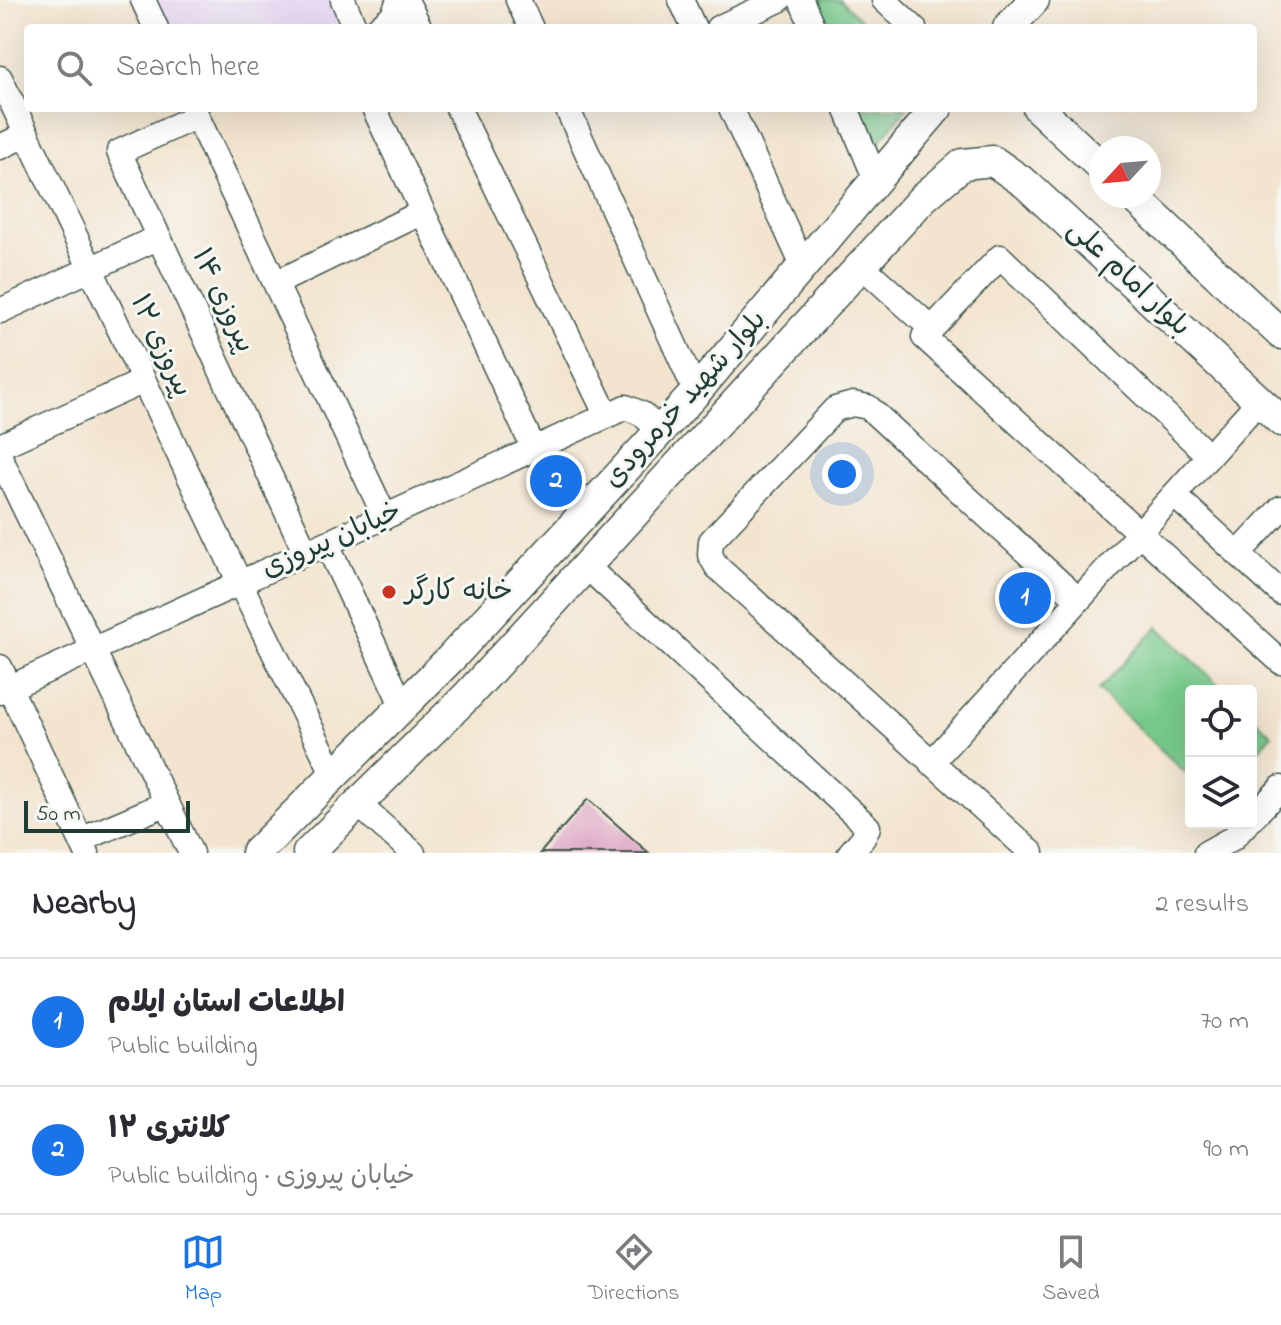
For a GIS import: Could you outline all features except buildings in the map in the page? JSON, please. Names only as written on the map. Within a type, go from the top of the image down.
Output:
[{"type":"main road","points":[[1012,24],[1034,0]]},
{"type":"main road","name":"بلوار شهید خرمرودی","points":[[256,853],[451,658],[696,392],[934,112]]},
{"type":"main road","points":[[1042,112],[1089,156]]},
{"type":"main road","name":"بلوار امام على","points":[[963,164],[993,161],[1026,184],[1270,411]]},
{"type":"main road","name":"بلوار شهید خرمرودی","points":[[308,853],[468,695],[923,198],[963,164]]},
{"type":"main road","points":[[1146,208],[1281,334]]},
{"type":"street","points":[[143,0],[154,24]]},
{"type":"street","points":[[343,0],[353,24]]},
{"type":"street","points":[[383,24],[393,15],[399,0]]},
{"type":"street","points":[[406,0],[418,24]]},
{"type":"street","points":[[518,0],[529,24]]},
{"type":"street","points":[[681,0],[692,24]]},
{"type":"street","points":[[727,24],[779,0]]},
{"type":"street","points":[[801,0],[811,24]]},
{"type":"street","points":[[884,0],[910,24]]},
{"type":"street","name":"پیروزی ۱۲","points":[[0,78],[334,775]]},
{"type":"street","points":[[195,112],[385,517]]},
{"type":"street","name":"پیروزی ۱۴","points":[[195,112],[119,152],[317,548],[403,707]]},
{"type":"street","points":[[376,112],[534,449]]},
{"type":"street","points":[[460,112],[607,416]]},
{"type":"street","points":[[569,112],[696,392]]},
{"type":"street","points":[[733,112],[803,266]]},
{"type":"street","points":[[848,112],[876,180]]},
{"type":"street","points":[[0,147],[27,134]]},
{"type":"street","points":[[276,283],[423,212]]},
{"type":"street","points":[[0,311],[159,237]]},
{"type":"street","points":[[1209,456],[1000,257],[924,337],[1281,662]]},
{"type":"street","points":[[861,265],[932,329]]},
{"type":"street","points":[[0,446],[144,381]]},
{"type":"street","points":[[1032,853],[717,567],[710,555],[711,541],[835,409],[853,404],[868,407],[1079,600]]},
{"type":"street","name":"خیابان پیروزی","points":[[3,683],[95,649],[626,407],[642,414],[660,431]]},
{"type":"street","points":[[931,763],[1209,456],[1270,411]]},
{"type":"street","points":[[0,457],[191,853]]},
{"type":"street","points":[[1174,495],[1281,593]]},
{"type":"street","points":[[1238,554],[1278,517]]},
{"type":"street","points":[[586,566],[868,827],[856,846]]},
{"type":"street","points":[[3,683],[84,847],[167,803]]},
{"type":"street","points":[[1257,813],[1281,788]]},
{"type":"street","points":[[358,804],[413,853]]},
{"type":"street","points":[[1206,853],[1233,838],[1241,829]]},
{"type":"shaded area","points":[[157,0],[329,0],[340,24],[168,24]]},
{"type":"green space","points":[[810,0],[840,0],[866,24],[820,24]]},
{"type":"green space","points":[[860,112],[904,112],[875,147]]},
{"type":"green space","points":[[1158,627],[1219,685],[1185,685],[1185,772],[1098,690]]},
{"type":"green space","points":[[1257,721],[1272,735],[1257,751]]},
{"type":"place","name":"کلانتری ۱۲","points":[[556,481]]},
{"type":"place","name":"خانه کارگر","points":[[389,592]]},
{"type":"place","name":"اطلاعات استان ایلام","points":[[1025,598]]}]
